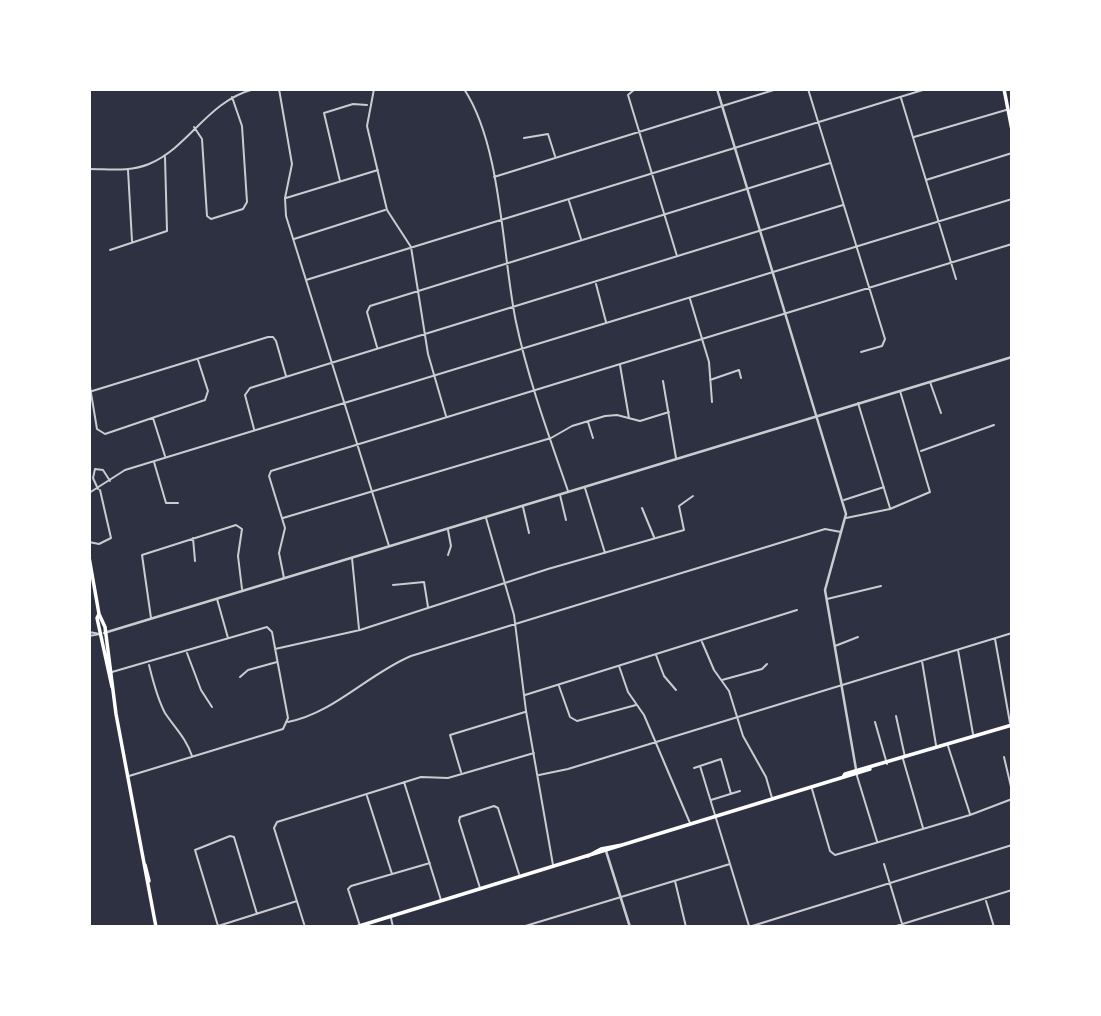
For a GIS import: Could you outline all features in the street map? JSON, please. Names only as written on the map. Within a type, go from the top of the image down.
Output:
[{"type":"main road","points":[[1004,89],[1012,130]]},
{"type":"main road","points":[[89,556],[156,927]]},
{"type":"main road","points":[[358,926],[1011,727]]},
{"type":"street","points":[[89,169],[128,169],[164,156],[194,127],[232,97],[254,89]]},
{"type":"street","points":[[279,89],[292,164],[285,198],[286,216],[389,546]]},
{"type":"street","points":[[373,89],[367,126],[387,210],[411,247],[425,334],[447,417]]},
{"type":"street","points":[[464,89],[478,120],[493,177],[523,349],[568,492]]},
{"type":"street","points":[[635,89],[628,96],[677,257]]},
{"type":"street","points":[[717,89],[843,500],[846,519],[826,577],[826,599],[856,773],[877,842]]},
{"type":"street","points":[[493,177],[777,89]]},
{"type":"street","points":[[808,89],[886,343],[860,352]]},
{"type":"street","points":[[306,280],[926,89]]},
{"type":"street","points":[[194,127],[202,139],[207,216],[211,219],[243,209],[247,202],[243,133],[232,97]]},
{"type":"street","points":[[901,97],[956,279]]},
{"type":"street","points":[[340,181],[324,113],[354,104],[369,106]]},
{"type":"street","points":[[913,138],[1007,110]]},
{"type":"street","points":[[524,138],[548,134],[555,157]]},
{"type":"street","points":[[926,180],[1012,153]]},
{"type":"street","points":[[110,250],[164,233],[168,228],[164,156]]},
{"type":"street","points":[[377,347],[367,307],[830,163]]},
{"type":"street","points":[[128,169],[132,242]]},
{"type":"street","points":[[285,198],[378,170]]},
{"type":"street","points":[[89,493],[125,470],[1012,199]]},
{"type":"street","points":[[569,200],[582,240]]},
{"type":"street","points":[[255,430],[246,391],[377,347],[843,205]]},
{"type":"street","points":[[293,239],[387,210]]},
{"type":"street","points":[[284,578],[279,554],[285,528],[270,473],[1012,244]]},
{"type":"street","points":[[595,282],[607,323]]},
{"type":"street","points":[[690,298],[710,364],[712,402]]},
{"type":"street","points":[[90,392],[273,337],[287,377]]},
{"type":"street","points":[[89,636],[1012,357]]},
{"type":"street","points":[[89,381],[97,429],[102,433],[206,398],[208,391],[198,359]]},
{"type":"street","points":[[620,364],[629,419]]},
{"type":"street","points":[[709,380],[739,370],[741,378]]},
{"type":"street","points":[[930,381],[941,412]]},
{"type":"street","points":[[663,382],[677,459]]},
{"type":"street","points":[[846,519],[890,509],[930,492],[900,390]]},
{"type":"street","points":[[858,403],[890,509]]},
{"type":"street","points":[[282,518],[551,438],[588,421],[611,415],[640,421],[669,412]]},
{"type":"street","points":[[153,416],[166,458]]},
{"type":"street","points":[[588,421],[593,438]]},
{"type":"street","points":[[920,452],[994,425]]},
{"type":"street","points":[[154,461],[166,503],[178,503]]},
{"type":"street","points":[[89,542],[99,544],[111,538],[104,497],[93,478],[95,469],[103,471],[110,481]]},
{"type":"street","points":[[584,487],[605,554]]},
{"type":"street","points":[[843,500],[884,487]]},
{"type":"street","points":[[560,494],[566,520]]},
{"type":"street","points":[[275,649],[360,630],[684,530],[679,506],[693,496]]},
{"type":"street","points":[[523,506],[529,533]]},
{"type":"street","points":[[642,508],[654,538]]},
{"type":"street","points":[[486,517],[514,625],[526,712],[554,866]]},
{"type":"street","points":[[152,619],[142,555],[234,525],[241,526],[238,559],[243,591]]},
{"type":"street","points":[[448,529],[451,546],[448,555]]},
{"type":"street","points":[[129,776],[283,729],[288,722],[312,717],[402,660],[825,529],[841,533]]},
{"type":"street","points":[[193,538],[195,562]]},
{"type":"street","points":[[352,558],[360,630]]},
{"type":"street","points":[[393,585],[424,582],[429,608]]},
{"type":"street","points":[[826,599],[881,586]]},
{"type":"street","points":[[217,599],[229,639]]},
{"type":"street","points":[[524,695],[797,610]]},
{"type":"street","points":[[110,672],[148,664],[267,627],[272,632],[288,722]]},
{"type":"street","points":[[89,632],[103,633]]},
{"type":"street","points":[[539,775],[655,743],[1012,633]]},
{"type":"street","points":[[834,647],[858,637]]},
{"type":"street","points":[[995,638],[1011,727]]},
{"type":"street","points":[[701,640],[729,691],[743,736],[766,777],[773,799]]},
{"type":"street","points":[[958,649],[974,737]]},
{"type":"street","points":[[186,652],[194,675],[212,707]]},
{"type":"street","points":[[656,654],[664,676],[676,690]]},
{"type":"street","points":[[922,660],[937,748]]},
{"type":"street","points":[[240,677],[248,670],[277,662]]},
{"type":"street","points":[[148,664],[158,698],[166,714],[185,738],[192,756]]},
{"type":"street","points":[[721,680],[762,668],[767,664]]},
{"type":"street","points":[[618,665],[690,824]]},
{"type":"street","points":[[559,685],[570,717],[577,721],[637,704]]},
{"type":"street","points":[[462,774],[450,736],[526,712]]},
{"type":"street","points":[[896,716],[923,829]]},
{"type":"street","points":[[875,722],[887,764]]},
{"type":"street","points":[[948,745],[970,815]]},
{"type":"street","points":[[305,927],[275,824],[404,782],[462,774],[534,753]]},
{"type":"street","points":[[1004,757],[1012,791]]},
{"type":"street","points":[[694,768],[726,758]]},
{"type":"street","points":[[721,760],[731,794]]},
{"type":"street","points":[[700,766],[749,927],[1012,845]]},
{"type":"street","points":[[404,782],[441,901]]},
{"type":"street","points":[[811,787],[832,855],[970,815],[1011,800]]},
{"type":"street","points":[[710,800],[740,791]]},
{"type":"street","points":[[366,794],[392,875]]},
{"type":"street","points":[[480,889],[458,821],[460,817],[494,806],[498,808],[519,877]]},
{"type":"street","points":[[257,914],[234,837],[230,836],[195,850],[216,926],[257,914],[297,901]]},
{"type":"street","points":[[605,850],[630,927]]},
{"type":"street","points":[[358,926],[348,889],[430,863]]},
{"type":"street","points":[[522,927],[730,864]]},
{"type":"street","points":[[884,864],[903,925]]},
{"type":"street","points":[[675,881],[686,927]]},
{"type":"street","points":[[893,927],[1012,890]]},
{"type":"street","points":[[985,899],[994,927]]},
{"type":"street","points":[[391,916],[393,927]]}]
